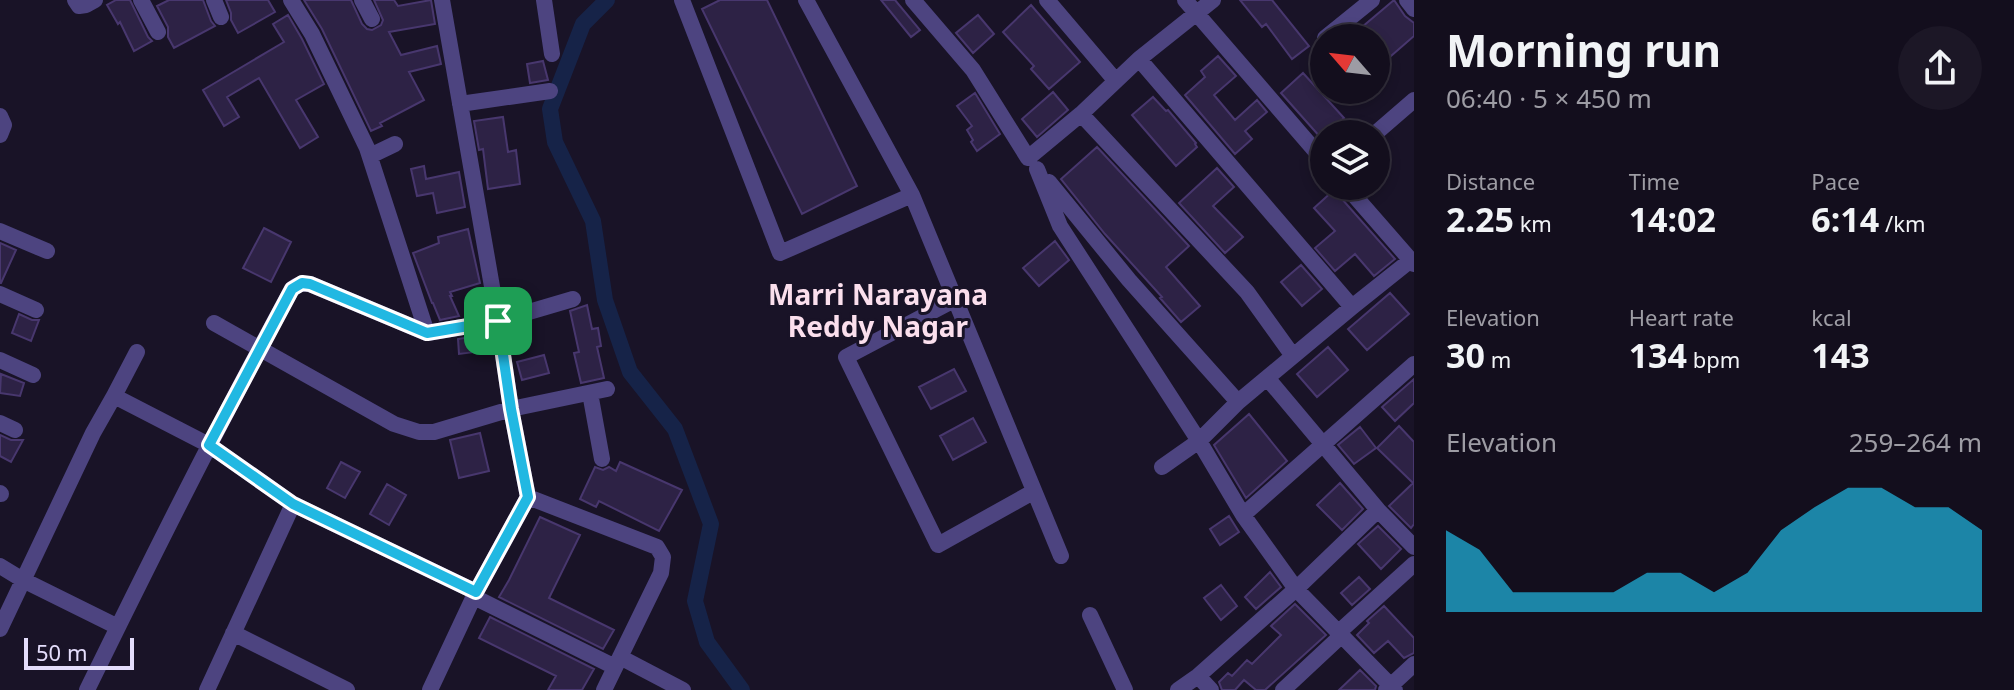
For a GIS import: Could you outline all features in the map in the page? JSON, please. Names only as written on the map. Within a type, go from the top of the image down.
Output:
[{"type":"street","points":[[75,0],[79,6],[95,0]]},
{"type":"street","points":[[141,0],[158,32]]},
{"type":"street","points":[[214,0],[221,17]]},
{"type":"street","points":[[291,0],[312,34],[370,156],[427,333]]},
{"type":"street","points":[[362,0],[372,19]]},
{"type":"street","points":[[430,690],[475,594],[528,497],[442,0]]},
{"type":"street","points":[[544,0],[552,54]]},
{"type":"street","points":[[682,0],[780,253],[912,195]]},
{"type":"street","points":[[806,0],[912,195],[1061,556]]},
{"type":"street","points":[[913,0],[973,70],[1033,163],[1129,280],[1238,402]]},
{"type":"street","points":[[1047,0],[1115,80]]},
{"type":"street","points":[[1185,0],[1310,145]]},
{"type":"street","points":[[1033,163],[1115,80],[1213,0]]},
{"type":"street","points":[[1343,24],[1372,0]]},
{"type":"street","points":[[1407,0],[1414,9]]},
{"type":"street","points":[[1139,59],[1352,307]]},
{"type":"street","points":[[460,104],[550,91]]},
{"type":"street","points":[[1390,121],[1414,100]]},
{"type":"street","points":[[1081,114],[1247,292],[1293,356]]},
{"type":"street","points":[[0,116],[4,125],[0,135]]},
{"type":"street","points":[[370,156],[395,144]]},
{"type":"street","points":[[1033,163],[1060,226],[1199,441],[1243,515],[1296,589],[1391,688],[1414,664]]},
{"type":"street","points":[[1162,467],[1199,441],[1238,402],[1352,307],[1412,262],[1358,200]]},
{"type":"street","points":[[0,231],[47,251]]},
{"type":"street","points":[[87,690],[209,445],[292,289],[302,283],[310,284],[427,333],[498,321],[573,299]]},
{"type":"street","points":[[0,294],[36,310]]},
{"type":"street","points":[[956,299],[846,357],[938,545],[1033,492]]},
{"type":"street","points":[[214,323],[404,429],[419,432],[434,432],[511,409],[598,391],[602,459]]},
{"type":"street","points":[[0,629],[93,433],[137,352]]},
{"type":"street","points":[[0,360],[33,375]]},
{"type":"street","points":[[1243,515],[1414,364]]},
{"type":"street","points":[[1268,379],[1378,510],[1414,547]]},
{"type":"street","points":[[114,396],[209,445],[293,504],[475,594],[683,690]]},
{"type":"street","points":[[528,497],[657,547],[663,557],[661,573],[604,690]]},
{"type":"street","points":[[207,690],[293,504]]},
{"type":"street","points":[[1178,690],[1296,589],[1378,510]]},
{"type":"street","points":[[1283,690],[1414,564]]},
{"type":"street","points":[[0,566],[118,627]]},
{"type":"street","points":[[1090,615],[1125,690]]},
{"type":"street","points":[[233,633],[347,690]]},
{"type":"street","points":[[1198,676],[1211,690]]},
{"type":"building","points":[[116,0],[130,0],[152,41],[134,51],[120,22],[118,24],[107,5]]},
{"type":"building","points":[[169,0],[203,0],[215,26],[174,48],[157,6]]},
{"type":"building","points":[[226,0],[268,0],[275,12],[238,33]]},
{"type":"building","points":[[304,0],[351,0],[362,24],[372,30],[383,20],[374,0],[394,0],[398,6],[431,0],[435,24],[389,32],[401,55],[437,46],[441,64],[409,72],[424,100],[371,131],[322,29]]},
{"type":"building","points":[[720,0],[767,0],[857,186],[802,214],[702,9]]},
{"type":"building","points":[[881,0],[895,0],[920,30],[911,37]]},
{"type":"building","points":[[1240,0],[1272,0],[1309,46],[1292,59],[1266,24],[1262,27]]},
{"type":"building","points":[[1394,0],[1414,23],[1414,36],[1390,57],[1390,24],[1366,24]]},
{"type":"building","points":[[1031,5],[1080,62],[1049,89],[1031,69],[1034,66],[1003,32]]},
{"type":"building","points":[[288,15],[324,84],[296,100],[318,137],[300,148],[259,78],[227,97],[239,117],[224,126],[203,90],[284,42],[273,24]]},
{"type":"building","points":[[978,15],[994,34],[973,53],[956,33]]},
{"type":"building","points":[[1218,56],[1236,76],[1214,95],[1235,120],[1257,100],[1267,112],[1245,131],[1252,139],[1235,154],[1185,95],[1205,77],[1201,71]]},
{"type":"building","points":[[543,61],[548,80],[530,83],[527,64]]},
{"type":"building","points":[[1303,73],[1310,81],[1310,104],[1331,104],[1344,118],[1310,120],[1310,126],[1281,93]]},
{"type":"building","points":[[1053,92],[1068,110],[1037,137],[1022,119]]},
{"type":"building","points":[[975,93],[1000,134],[977,151],[967,130],[972,126],[957,106]]},
{"type":"building","points":[[1153,97],[1196,143],[1197,147],[1176,166],[1132,115]]},
{"type":"building","points":[[503,117],[508,152],[516,150],[520,184],[488,189],[483,149],[479,150],[474,121]]},
{"type":"building","points":[[1097,147],[1189,246],[1166,267],[1200,306],[1181,322],[1061,179]]},
{"type":"building","points":[[424,166],[426,179],[459,172],[465,207],[437,213],[433,193],[417,196],[411,169]]},
{"type":"building","points":[[1217,168],[1234,187],[1213,206],[1243,237],[1225,253],[1179,203]]},
{"type":"building","points":[[1323,200],[1343,200],[1395,259],[1374,276],[1355,254],[1335,271],[1315,248],[1335,231],[1314,208]]},
{"type":"building","points":[[264,228],[291,242],[271,282],[243,268]]},
{"type":"building","points":[[468,229],[480,283],[450,292],[459,316],[440,320],[413,253],[439,243],[438,237]]},
{"type":"building","points":[[1055,241],[1069,260],[1039,286],[1023,268]]},
{"type":"building","points":[[0,243],[16,250],[1,283],[0,283]]},
{"type":"building","points":[[1301,265],[1322,289],[1302,306],[1281,282]]},
{"type":"building","points":[[1390,293],[1409,314],[1367,350],[1348,329]]},
{"type":"building","points":[[587,305],[592,329],[598,328],[601,346],[597,347],[604,378],[581,383],[574,353],[579,352],[570,311]]},
{"type":"building","points":[[19,314],[39,320],[31,341],[12,333]]},
{"type":"building","points":[[489,334],[491,350],[459,354],[458,339]]},
{"type":"building","points":[[1328,347],[1348,370],[1317,397],[1297,374]]},
{"type":"building","points":[[544,355],[549,373],[522,380],[517,362]]},
{"type":"building","points":[[954,369],[966,391],[931,409],[919,387]]},
{"type":"building","points":[[1,374],[24,383],[20,396],[0,393]]},
{"type":"building","points":[[1414,379],[1414,403],[1395,421],[1382,407]]},
{"type":"building","points":[[1249,414],[1287,461],[1246,498],[1214,445]]},
{"type":"building","points":[[973,418],[986,442],[953,460],[940,436]]},
{"type":"building","points":[[1399,426],[1414,442],[1414,524],[1411,528],[1389,506],[1413,483],[1377,448]]},
{"type":"building","points":[[1360,427],[1376,448],[1354,464],[1338,445]]},
{"type":"building","points":[[480,433],[489,471],[459,478],[450,440]]},
{"type":"building","points":[[0,435],[11,440],[23,440],[11,462],[0,456]]},
{"type":"building","points":[[341,462],[360,472],[345,498],[327,488]]},
{"type":"building","points":[[620,462],[682,490],[659,531],[599,501],[596,507],[580,499],[595,467],[603,470],[609,467],[616,471]]},
{"type":"building","points":[[1340,483],[1363,509],[1342,530],[1317,505]]},
{"type":"building","points":[[387,484],[406,495],[389,525],[370,514]]},
{"type":"building","points":[[1229,516],[1239,532],[1220,545],[1210,529]]},
{"type":"building","points":[[540,517],[580,535],[549,598],[614,630],[603,649],[499,597]]},
{"type":"building","points":[[1378,526],[1401,549],[1381,569],[1358,544]]},
{"type":"building","points":[[1270,572],[1281,587],[1256,609],[1245,597]]},
{"type":"building","points":[[1359,577],[1370,589],[1352,605],[1341,593]]},
{"type":"building","points":[[1221,585],[1237,606],[1221,620],[1204,598]]},
{"type":"building","points":[[1295,604],[1326,635],[1265,690],[1256,690],[1244,680],[1235,690],[1222,690],[1219,682],[1228,673],[1232,676],[1247,660],[1252,664],[1281,635],[1271,626]]},
{"type":"building","points":[[1384,606],[1414,638],[1414,653],[1404,658],[1388,641],[1374,653],[1357,635]]},
{"type":"building","points":[[490,617],[594,669],[582,690],[548,690],[556,676],[479,638]]},
{"type":"building","points":[[1360,670],[1376,686],[1375,690],[1339,690]]},
{"type":"waterway","points":[[607,0],[583,24],[550,109],[555,142],[593,221],[605,300],[630,372],[675,429],[711,524],[695,601],[707,642],[742,690]]},
{"type":"district","name":"Marri Narayana Reddy Nagar","points":[[878,310]]},
{"type":"route","points":[[302,283],[427,333],[498,321],[528,497],[476,592],[293,504],[209,445],[292,289],[302,283]]}]
